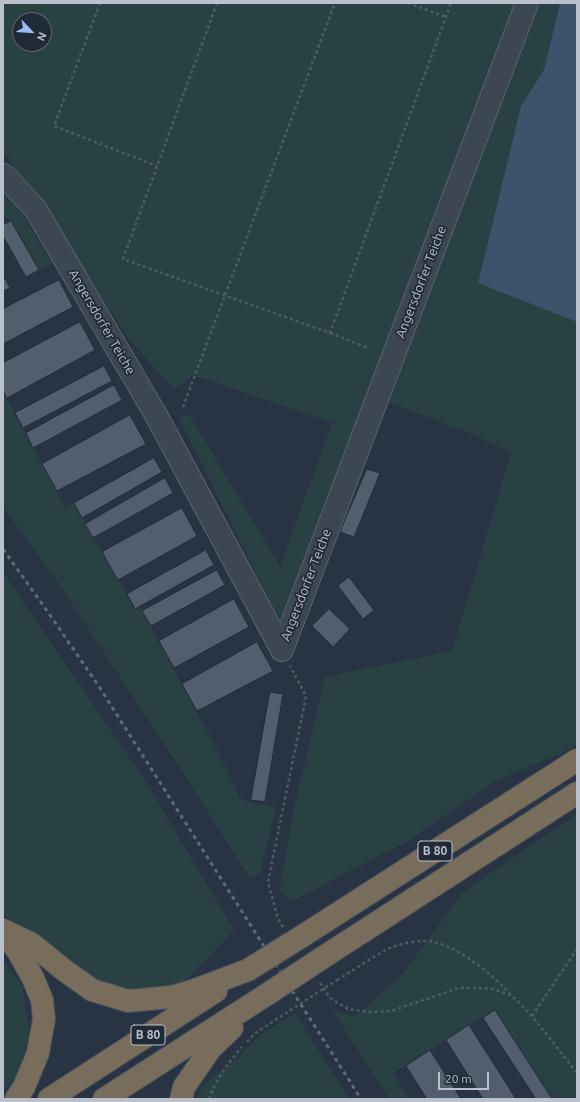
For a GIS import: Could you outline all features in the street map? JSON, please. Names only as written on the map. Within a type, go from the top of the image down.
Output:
[{"type":"highway","name":"B 80","points":[[48,1099],[577,760]]},
{"type":"highway","name":"B 80","points":[[104,1099],[577,793]]},
{"type":"highway","points":[[3,930],[32,944],[92,990],[128,1001],[171,997],[192,991],[248,970]]},
{"type":"highway","points":[[3,935],[16,948],[33,978],[42,1000],[44,1019],[38,1053],[24,1087],[16,1099]]},
{"type":"highway","points":[[181,1099],[184,1087],[211,1048],[266,995]]},
{"type":"lane","name":"Angersdorfer Teiche","points":[[3,175],[36,210],[148,401],[282,650],[527,3]]},
{"type":"path","points":[[100,3],[54,126],[157,166]]},
{"type":"path","points":[[217,3],[123,259],[368,348]]},
{"type":"path","points":[[183,406],[334,3]]},
{"type":"path","points":[[408,3],[446,17]]},
{"type":"path","points":[[330,333],[451,3]]},
{"type":"path","points":[[209,1099],[222,1073],[254,1034],[337,980],[383,952],[396,946],[411,942],[426,941],[440,944],[468,958],[499,982],[512,996]]},
{"type":"path","points":[[532,1016],[577,949]]},
{"type":"green space","points":[[3,3],[516,3],[360,413],[287,622],[276,613],[179,418],[189,414],[280,566],[332,423],[194,375],[174,389],[132,343],[3,150]]},
{"type":"green space","points":[[531,3],[560,3],[544,70],[521,106],[478,283],[577,322],[577,744],[563,753],[497,780],[411,839],[295,900],[279,892],[294,808],[325,677],[452,651],[511,453],[474,435],[381,399]]},
{"type":"green space","points":[[3,194],[14,200],[52,263],[39,270],[11,221],[8,217],[3,216]]},
{"type":"green space","points":[[3,391],[65,507],[74,503],[135,609],[139,607],[142,611],[212,740],[240,798],[249,802],[276,807],[260,873],[250,879],[184,774],[55,578],[3,507]]},
{"type":"green space","points":[[3,572],[148,785],[234,930],[180,987],[136,994],[88,977],[52,952],[3,914]]},
{"type":"green space","points":[[577,814],[577,1099],[552,1099],[495,1010],[393,1073],[409,1099],[389,1099],[332,1009],[354,1017],[402,975],[463,892]]},
{"type":"green space","points":[[3,959],[23,988],[30,1036],[18,1074],[3,1092]]},
{"type":"green space","points":[[295,1013],[349,1099],[197,1099],[202,1086],[234,1061],[260,1035]]},
{"type":"water","points":[[560,3],[577,3],[577,322],[478,283],[521,106],[544,70]]},
{"type":"building","points":[[11,221],[39,270],[26,277],[3,236],[3,225]]},
{"type":"building","points":[[3,275],[10,288],[3,291]]},
{"type":"building","points":[[59,280],[73,307],[3,344],[3,309]]},
{"type":"building","points":[[80,322],[95,350],[7,398],[3,391],[3,363]]},
{"type":"building","points":[[104,366],[112,381],[23,428],[15,413]]},
{"type":"building","points":[[114,385],[122,400],[33,448],[26,433]]},
{"type":"building","points":[[130,415],[146,444],[57,491],[42,464]]},
{"type":"building","points":[[154,458],[162,472],[82,518],[74,503]]},
{"type":"building","points":[[367,469],[380,473],[354,537],[340,532]]},
{"type":"building","points":[[165,478],[173,493],[93,538],[85,524]]},
{"type":"building","points":[[182,508],[197,536],[118,580],[102,552]]},
{"type":"building","points":[[206,550],[214,565],[135,609],[127,594]]},
{"type":"building","points":[[217,570],[225,585],[151,626],[142,611]]},
{"type":"building","points":[[349,577],[374,610],[363,619],[338,586]]},
{"type":"building","points":[[234,599],[249,627],[174,668],[159,641]]},
{"type":"building","points":[[329,609],[350,629],[333,647],[312,626]]},
{"type":"building","points":[[257,642],[273,671],[197,711],[182,684]]},
{"type":"building","points":[[270,692],[283,694],[265,802],[251,800]]},
{"type":"building","points":[[495,1010],[552,1099],[536,1099],[483,1018]]},
{"type":"building","points":[[469,1025],[516,1099],[483,1099],[446,1040]]},
{"type":"building","points":[[430,1050],[461,1099],[427,1099],[406,1066]]},
{"type":"railway","points":[[3,549],[98,685],[361,1099]]}]
